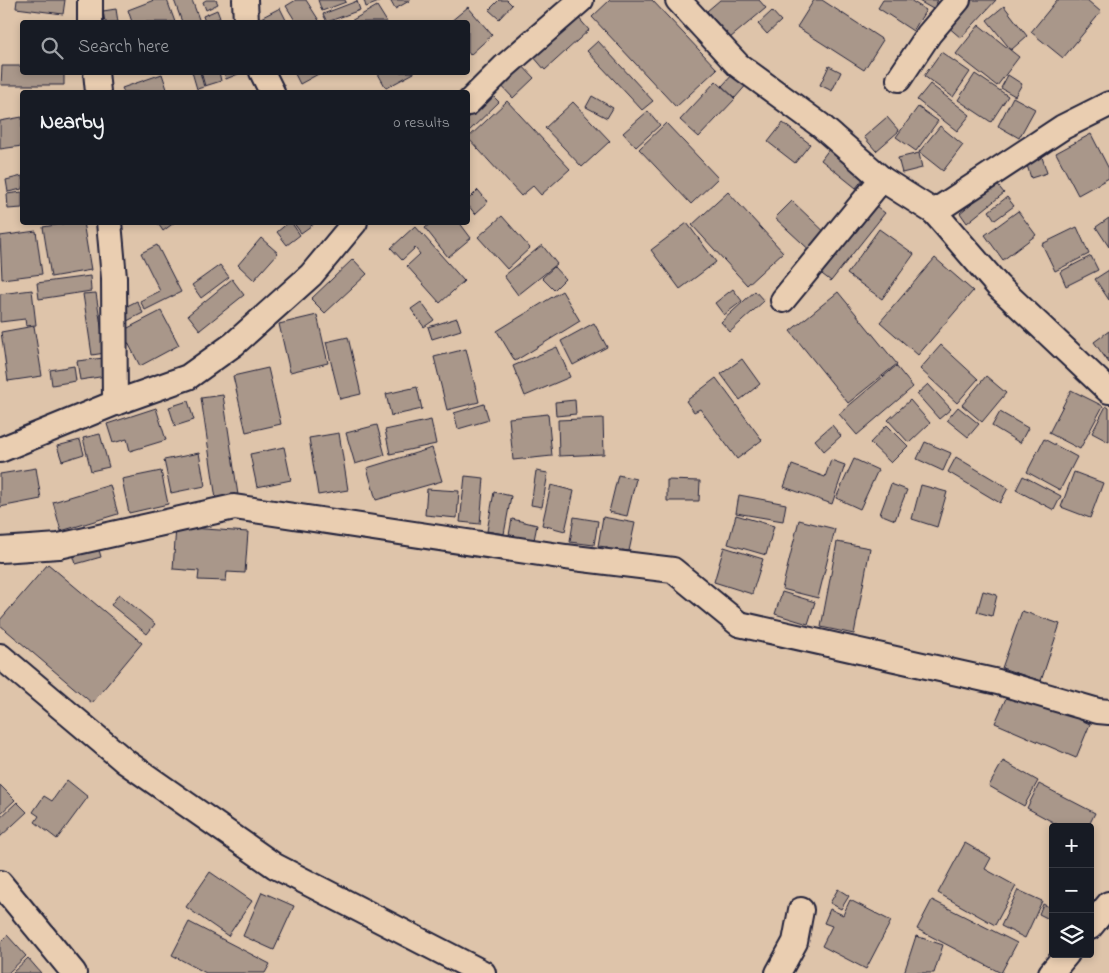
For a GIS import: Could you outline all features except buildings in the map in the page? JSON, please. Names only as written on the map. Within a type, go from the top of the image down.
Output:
[{"type":"street","points":[[90,0],[90,20]]},
{"type":"street","points":[[245,0],[246,20]]},
{"type":"street","points":[[470,101],[505,66],[582,0]]},
{"type":"street","points":[[678,0],[738,65],[820,125],[882,179],[934,212],[998,286],[1109,391]]},
{"type":"street","points":[[899,79],[929,34],[958,0]]},
{"type":"street","points":[[96,75],[98,90]]},
{"type":"street","points":[[264,75],[271,90]]},
{"type":"street","points":[[934,212],[1063,127],[1109,104]]},
{"type":"street","points":[[783,300],[882,179]]},
{"type":"street","points":[[109,225],[114,278],[115,403]]},
{"type":"street","points":[[0,450],[115,403],[188,377],[234,344],[311,275],[349,225]]},
{"type":"street","points":[[0,550],[60,546],[234,507],[566,557],[673,570],[739,624],[998,682],[1098,711],[1109,712]]},
{"type":"street","points":[[0,656],[126,762],[275,866],[483,973]]},
{"type":"street","points":[[0,883],[74,973]]},
{"type":"street","points":[[1094,922],[1109,904]]},
{"type":"street","points":[[778,973],[795,942],[801,910]]},
{"type":"street","points":[[1051,973],[1064,958]]}]
